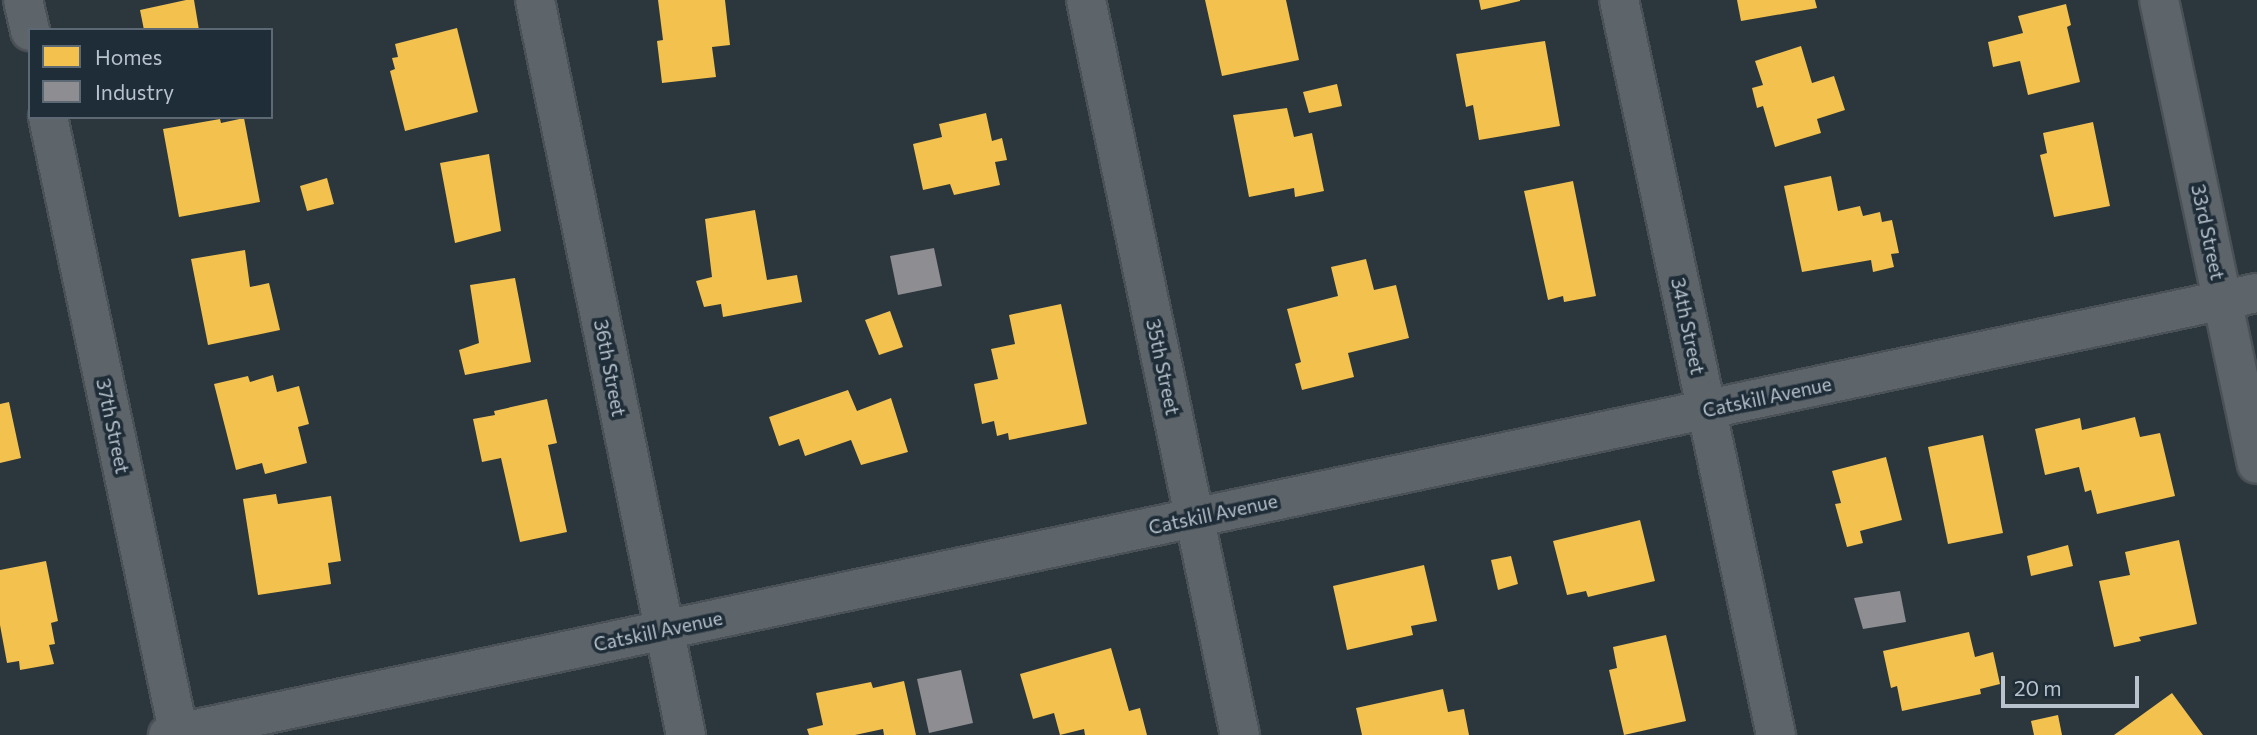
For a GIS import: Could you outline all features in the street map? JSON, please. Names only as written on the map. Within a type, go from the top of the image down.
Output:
[{"type":"street","points":[[23,0],[29,28]]},
{"type":"street","name":"36th Street","points":[[535,0],[686,735]]},
{"type":"street","name":"35th Street","points":[[1086,0],[1240,735]]},
{"type":"street","name":"34th Street","points":[[1619,0],[1776,735]]},
{"type":"street","name":"33rd Street","points":[[2159,0],[2240,297],[2257,464]]},
{"type":"street","name":"37th Street","points":[[48,119],[175,734]]},
{"type":"street","name":"Catskill Avenue","points":[[175,734],[2240,297]]},
{"type":"building: Homes","points":[[194,0],[199,28],[144,28],[140,10]]},
{"type":"building: Homes","points":[[658,0],[725,0],[730,45],[712,47],[716,77],[662,83],[657,41],[663,40]]},
{"type":"building: Homes","points":[[1205,0],[1286,0],[1299,60],[1222,76]]},
{"type":"building: Homes","points":[[1479,0],[1520,0],[1520,1],[1481,10]]},
{"type":"building: Homes","points":[[1737,0],[1815,0],[1817,8],[1741,21]]},
{"type":"building: Homes","points":[[2066,4],[2071,25],[2067,27],[2080,82],[2028,95],[2020,61],[1993,67],[1988,42],[2023,33],[2018,16]]},
{"type":"building: Homes","points":[[457,28],[478,112],[405,131],[390,71],[395,69],[392,58],[398,57],[395,44]]},
{"type":"building: Homes","points":[[1545,41],[1560,126],[1479,140],[1473,105],[1466,107],[1456,54]]},
{"type":"building: Homes","points":[[1801,46],[1812,83],[1834,76],[1845,110],[1817,119],[1821,133],[1775,147],[1763,106],[1757,108],[1752,88],[1763,85],[1755,61]]},
{"type":"building: Homes","points":[[1337,84],[1342,106],[1309,113],[1303,92]]},
{"type":"building: Homes","points":[[1287,108],[1294,137],[1312,133],[1324,191],[1295,197],[1294,188],[1249,197],[1233,115]]},
{"type":"building: Homes","points":[[986,113],[992,141],[1002,138],[1007,160],[995,162],[1000,185],[954,195],[950,184],[923,190],[913,144],[942,137],[939,124]]},
{"type":"building: Homes","points":[[220,119],[221,123],[244,119],[260,202],[179,217],[163,129]]},
{"type":"building: Homes","points":[[2093,122],[2110,206],[2054,217],[2040,155],[2047,153],[2043,133]]},
{"type":"building: Homes","points":[[489,154],[501,231],[455,243],[440,163]]},
{"type":"building: Homes","points":[[1831,176],[1838,211],[1860,206],[1863,216],[1880,212],[1882,222],[1892,220],[1899,253],[1891,254],[1894,267],[1873,272],[1871,260],[1802,272],[1784,186]]},
{"type":"building: Homes","points":[[327,178],[334,204],[307,211],[300,186]]},
{"type":"building: Homes","points":[[1573,181],[1596,296],[1564,302],[1563,296],[1548,300],[1524,191]]},
{"type":"building: Homes","points":[[755,210],[767,280],[797,275],[802,302],[723,317],[721,304],[704,307],[696,281],[712,277],[705,219]]},
{"type":"building: Homes","points":[[245,250],[250,287],[269,283],[280,330],[208,345],[191,259]]},
{"type":"building: Homes","points":[[1366,259],[1374,290],[1396,285],[1409,338],[1348,353],[1354,377],[1302,390],[1295,364],[1301,362],[1287,309],[1338,296],[1331,267]]},
{"type":"building: Homes","points":[[515,278],[531,362],[465,375],[459,350],[479,343],[470,285]]},
{"type":"building: Homes","points":[[1061,304],[1087,424],[1009,440],[1008,433],[997,436],[994,421],[982,424],[974,384],[998,379],[991,349],[1015,344],[1009,315]]},
{"type":"building: Homes","points":[[890,311],[903,347],[879,355],[865,320]]},
{"type":"building: Homes","points":[[273,375],[277,392],[299,386],[309,424],[298,427],[307,463],[265,474],[262,463],[236,470],[214,384],[248,376],[250,382]]},
{"type":"building: Homes","points":[[848,390],[857,411],[891,398],[908,452],[861,465],[851,440],[805,456],[799,439],[779,446],[769,417]]},
{"type":"building: Homes","points":[[547,399],[557,443],[548,445],[567,532],[520,542],[501,458],[482,462],[473,419],[495,415],[494,411]]},
{"type":"building: Homes","points":[[9,402],[21,458],[0,463],[0,404]]},
{"type":"building: Homes","points":[[2135,417],[2140,437],[2160,433],[2175,496],[2097,514],[2091,490],[2085,492],[2079,467],[2045,475],[2035,429],[2080,418],[2082,430]]},
{"type":"building: Homes","points":[[1983,435],[2003,533],[1948,544],[1928,447]]},
{"type":"building: Homes","points":[[1886,457],[1902,520],[1860,531],[1863,543],[1847,547],[1835,504],[1841,503],[1832,471]]},
{"type":"building: Homes","points":[[276,494],[278,504],[331,496],[341,561],[328,563],[331,584],[258,595],[243,499]]},
{"type":"building: Homes","points":[[1640,520],[1655,581],[1588,597],[1586,591],[1567,595],[1553,541]]},
{"type":"building: Homes","points":[[2179,540],[2197,624],[2139,637],[2141,641],[2114,647],[2099,581],[2130,575],[2125,552]]},
{"type":"building: Homes","points":[[2068,545],[2073,566],[2031,576],[2027,556]]},
{"type":"building: Homes","points":[[1511,556],[1518,584],[1498,590],[1491,560]]},
{"type":"building: Homes","points":[[46,561],[58,621],[51,623],[55,644],[49,645],[54,664],[20,670],[19,661],[7,663],[0,625],[0,570]]},
{"type":"building: Homes","points":[[1424,565],[1437,621],[1411,626],[1413,635],[1347,650],[1333,586]]},
{"type":"building: Homes","points":[[1969,632],[1975,657],[1993,652],[2000,684],[1980,689],[1981,694],[1902,711],[1897,686],[1891,688],[1883,651]]},
{"type":"building: Homes","points":[[1666,635],[1686,721],[1624,735],[1609,670],[1617,668],[1613,647]]},
{"type":"building: Homes","points":[[1111,648],[1129,711],[1140,708],[1147,735],[1085,735],[1084,729],[1060,735],[1054,713],[1033,719],[1020,674]]},
{"type":"building: Homes","points":[[904,681],[916,735],[884,735],[883,729],[855,735],[809,735],[807,729],[823,725],[816,693],[871,682],[873,688]]},
{"type":"building: Homes","points":[[1443,689],[1448,712],[1464,709],[1469,735],[1362,735],[1356,708]]},
{"type":"building: Homes","points":[[2172,693],[2203,735],[2114,735]]},
{"type":"building: Homes","points":[[2058,715],[2062,735],[2034,735],[2031,721]]},
{"type":"building: Industry","points":[[934,248],[942,286],[898,295],[890,256]]},
{"type":"building: Industry","points":[[1900,591],[1906,622],[1863,629],[1854,598]]},
{"type":"building: Industry","points":[[961,670],[973,723],[929,733],[917,679]]}]
